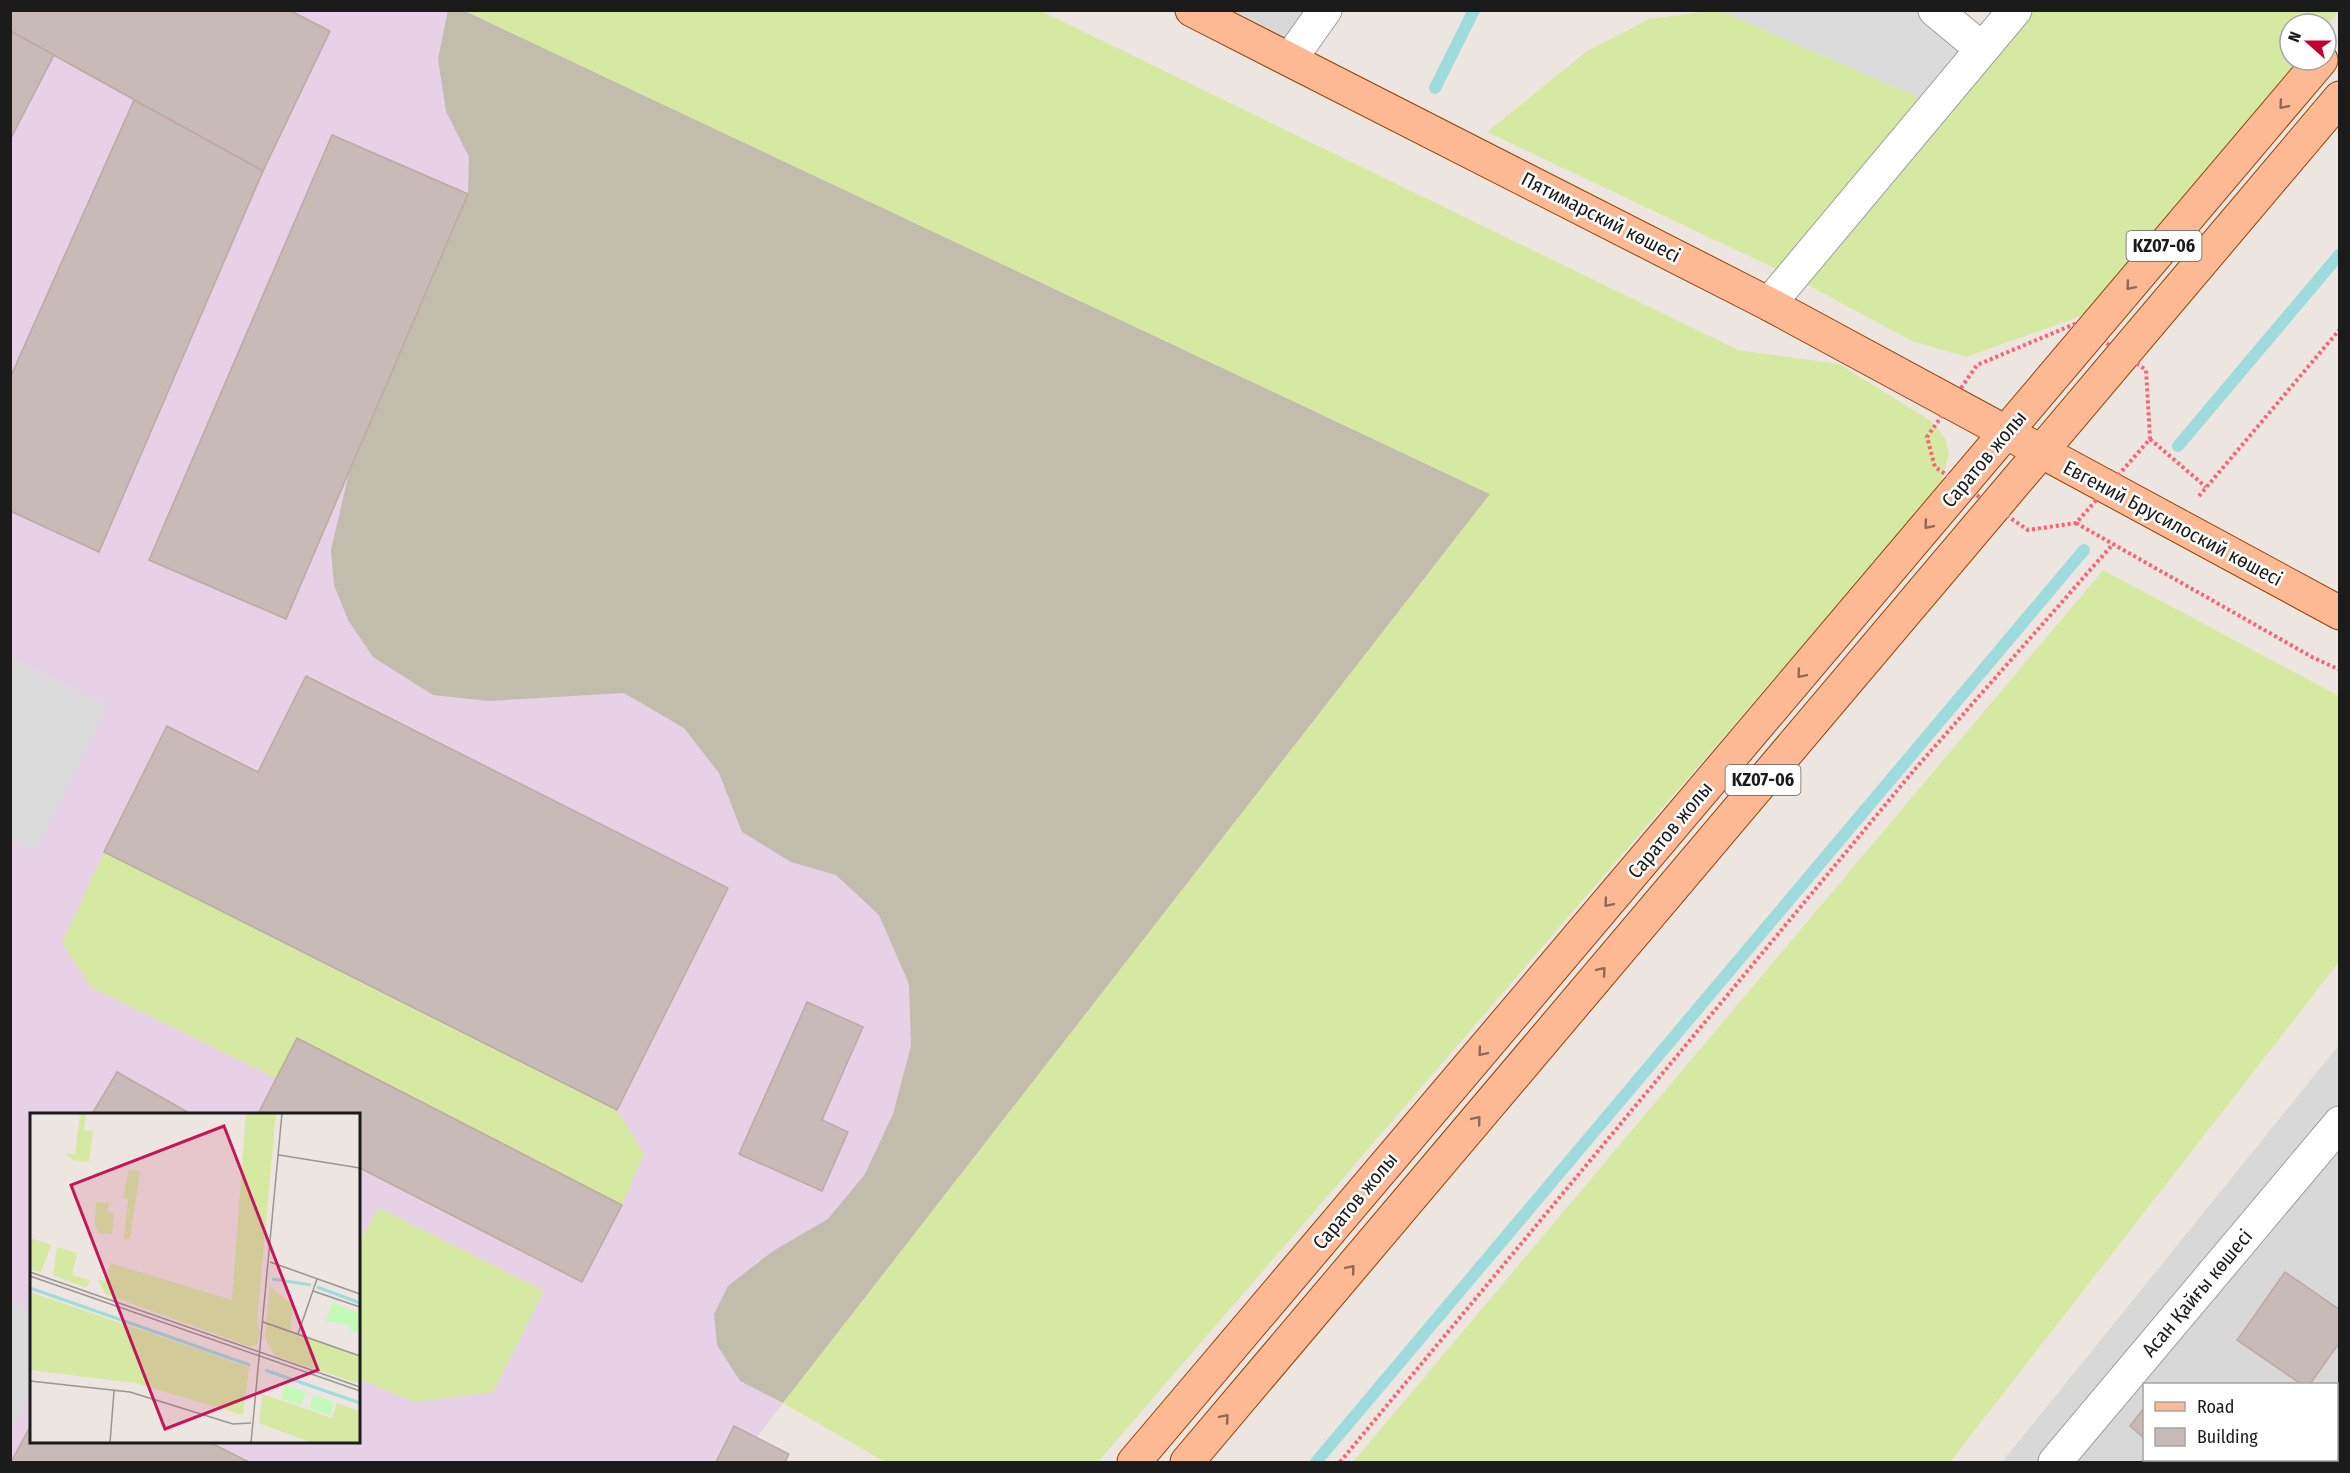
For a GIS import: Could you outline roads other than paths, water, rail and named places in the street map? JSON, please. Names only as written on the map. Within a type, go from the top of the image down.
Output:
[{"type":"main road","name":"Пятимарский көшесі","points":[[1192,10],[1291,58],[1769,303],[2006,432]]},
{"type":"main road","name":"Саратов жолы","points":[[1134,1462],[2311,72]]},
{"type":"main road","name":"Саратов жолы","points":[[1187,1462],[2340,98]]},
{"type":"main road","name":"Евгений Брусилоский көшесі","points":[[2006,432],[2340,613]]},
{"type":"street","points":[[1291,58],[1324,10]]},
{"type":"street","points":[[1935,10],[1982,49]]},
{"type":"street","points":[[1769,303],[2015,10]]},
{"type":"street","name":"Асан Қайғы көшесі","points":[[2055,1462],[2340,1123]]},
{"type":"waterway","points":[[1435,88],[1474,10]]},
{"type":"waterway","points":[[2178,446],[2340,254]]},
{"type":"waterway","points":[[1316,1462],[2084,550]]}]
